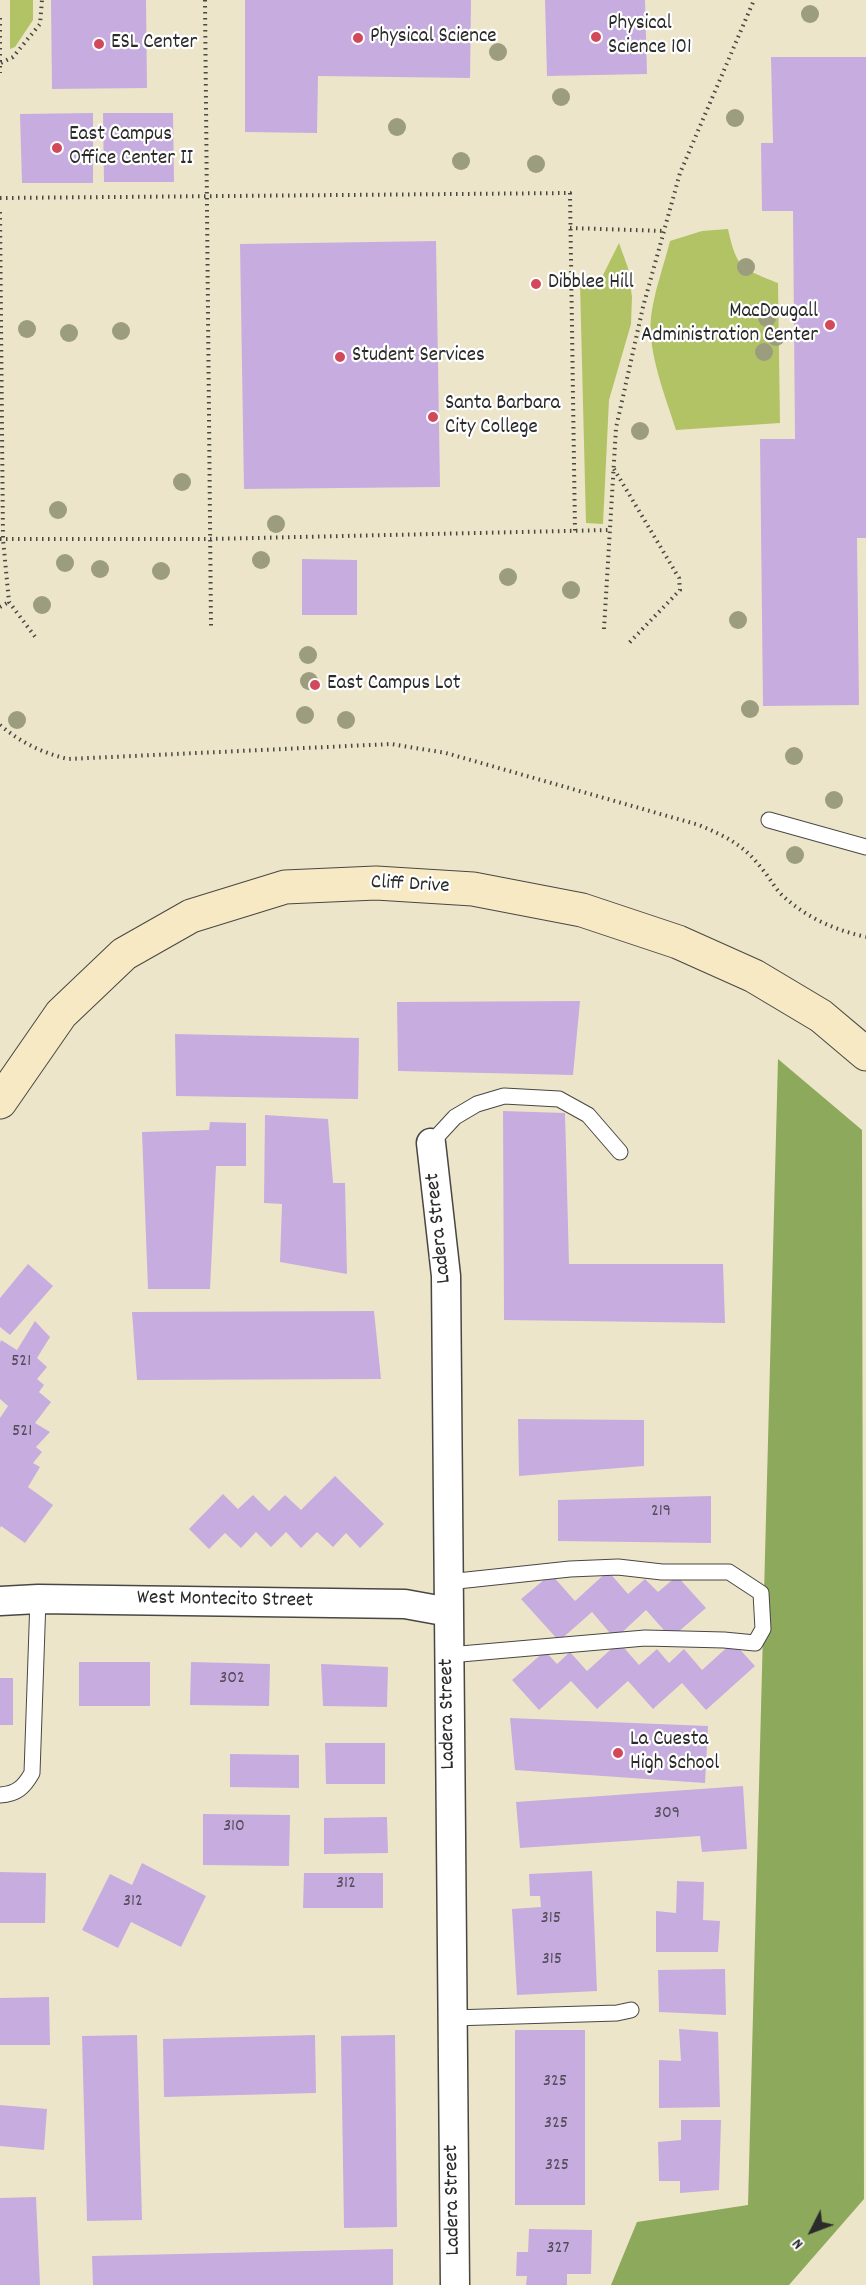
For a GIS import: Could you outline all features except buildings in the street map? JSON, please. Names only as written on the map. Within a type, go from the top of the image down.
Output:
[{"type":"main road","name":"Cliff Drive","points":[[0,1102],[61,1014],[124,954],[191,916],[285,887],[376,883],[473,889],[582,910],[678,942],[754,976],[821,1016],[866,1054]]},
{"type":"street","name":"Ladera Street","points":[[431,1143],[446,1276],[455,2285]]},
{"type":"street","name":"West Montecito Street","points":[[0,1601],[38,1599],[405,1604],[448,1612]]},
{"type":"lane","points":[[769,820],[866,847]]},
{"type":"lane","points":[[431,1143],[455,1117],[477,1104],[504,1096],[559,1098],[588,1115],[620,1152]]},
{"type":"lane","points":[[448,1582],[570,1569],[729,1572],[761,1593],[763,1629],[755,1643],[645,1638],[449,1654]]},
{"type":"lane","points":[[0,1795],[14,1794],[26,1784],[32,1773],[38,1599]]},
{"type":"lane","points":[[452,2018],[617,2013],[632,2010]]},
{"type":"path","points":[[1,63],[13,57],[40,24],[42,0]]},
{"type":"path","points":[[205,0],[211,626]]},
{"type":"path","points":[[604,629],[616,428],[643,306],[680,173],[754,0]]},
{"type":"path","points":[[0,18],[0,72]]},
{"type":"path","points":[[0,198],[570,193],[575,531]]},
{"type":"path","points":[[0,212],[2,539],[9,602],[36,638]]},
{"type":"path","points":[[570,228],[664,231]]},
{"type":"path","points":[[614,469],[679,578],[680,590],[629,643]]},
{"type":"path","points":[[2,539],[210,539],[610,530]]},
{"type":"path","points":[[0,607],[9,602]]},
{"type":"path","points":[[0,725],[32,747],[68,759],[391,744],[446,753],[699,825],[730,838],[755,860],[782,895],[815,920],[839,931],[866,937]]},
{"type":"green space","points":[[10,0],[33,0],[33,20],[15,47],[10,49]]},
{"type":"green space","points":[[728,229],[734,252],[742,265],[778,283],[780,423],[676,430],[658,374],[652,344],[651,317],[657,288],[670,241],[702,231]]},
{"type":"green space","points":[[619,243],[628,268],[632,297],[631,324],[609,400],[603,524],[586,523],[580,284],[599,283]]},
{"type":"green space","points":[[778,1059],[862,1130],[864,2199],[789,2285],[611,2285],[637,2222],[748,2205]]},
{"type":"place","name":"Physical Science 101","points":[[596,37]]},
{"type":"place","name":"Physical Science","points":[[358,38]]},
{"type":"place","name":"ESL Center","points":[[99,44]]},
{"type":"place","name":"East Campus Office Center II","points":[[57,148]]},
{"type":"place","name":"Dibblee Hill","points":[[536,284]]},
{"type":"place","name":"MacDougall Administration Center","points":[[830,325]]},
{"type":"place","name":"Student Services","points":[[340,357]]},
{"type":"place","name":"Santa Barbara City College","points":[[433,417]]},
{"type":"place","name":"East Campus Lot","points":[[315,685]]},
{"type":"place","name":"La Cuesta High School","points":[[618,1753]]}]
